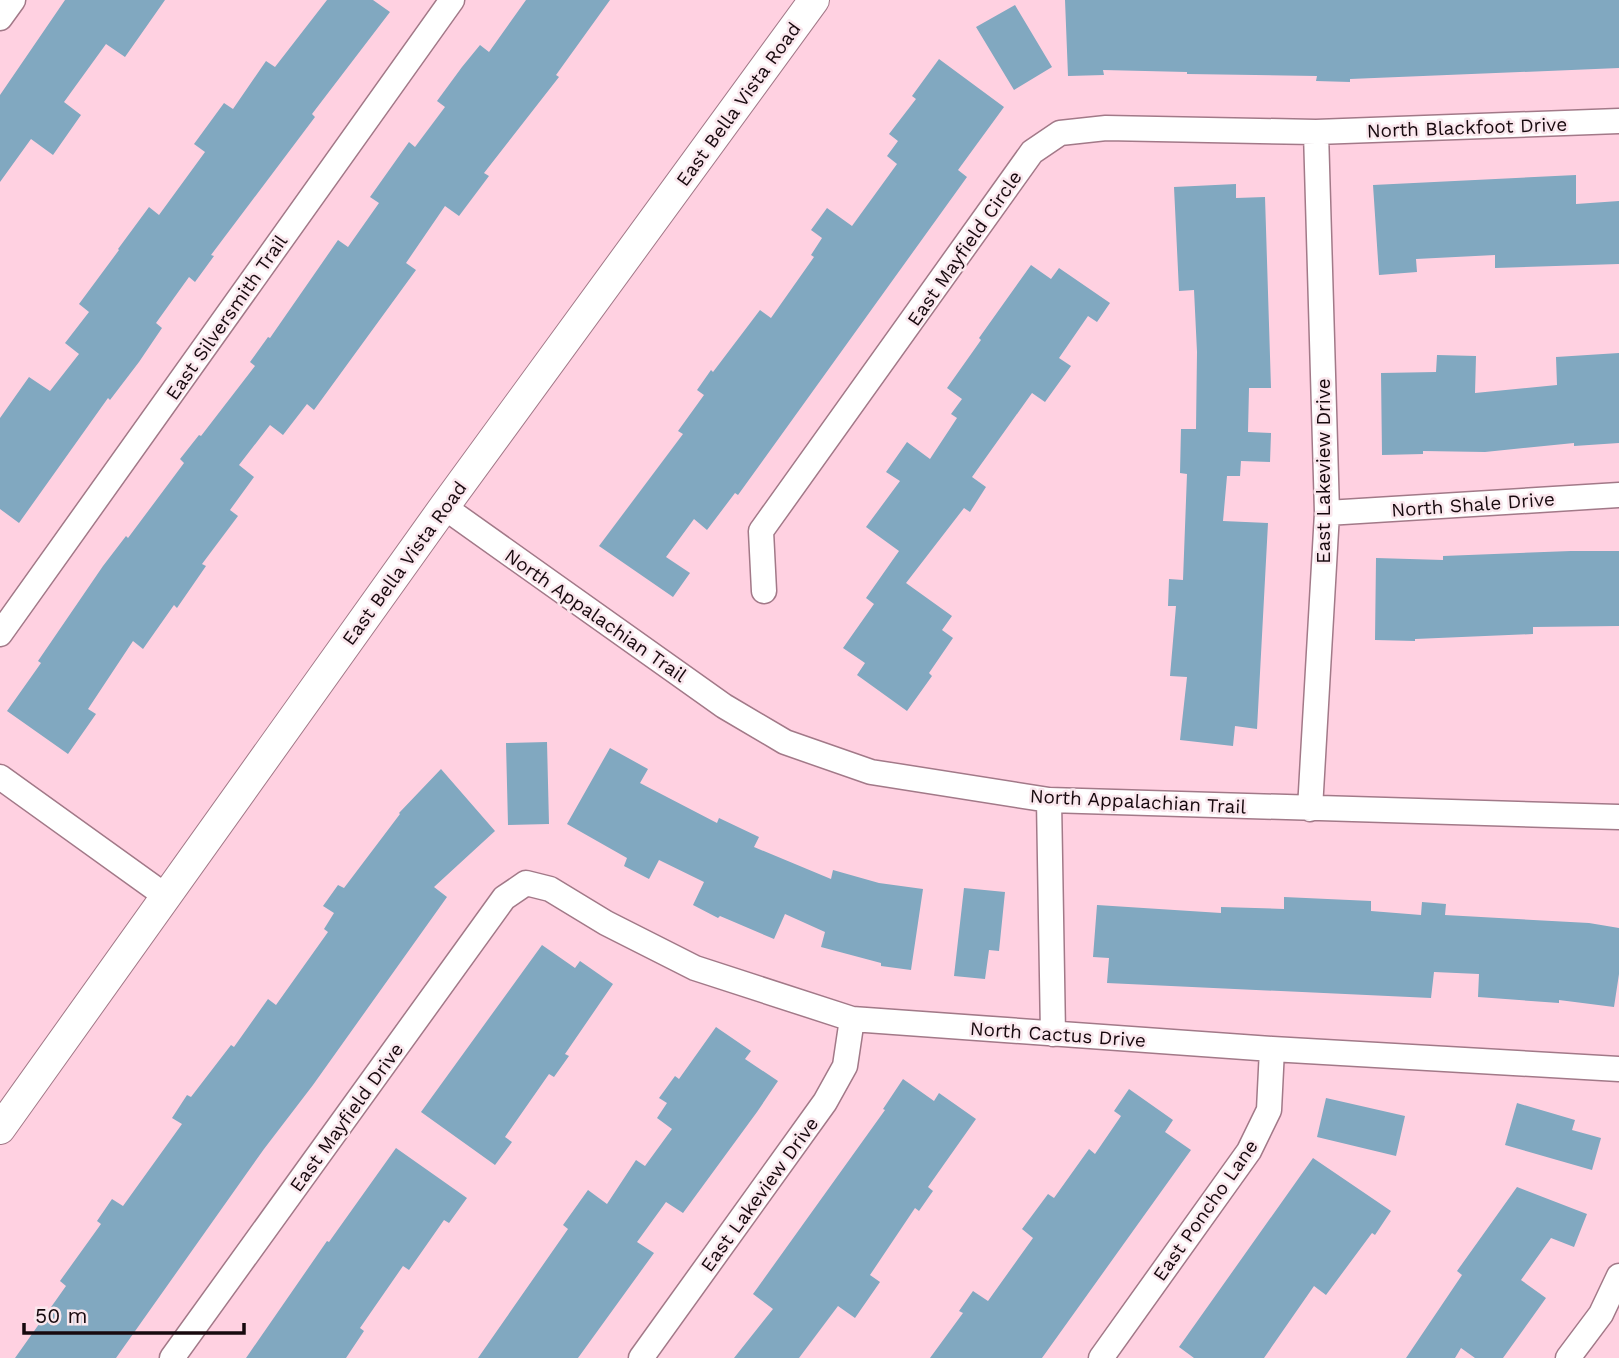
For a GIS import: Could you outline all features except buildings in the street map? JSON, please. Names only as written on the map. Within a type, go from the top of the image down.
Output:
[{"type":"street","points":[[0,18],[13,0]]},
{"type":"street","name":"East Silversmith Trail","points":[[0,634],[452,0]]},
{"type":"street","name":"East Bella Vista Road","points":[[0,1129],[444,507],[814,0]]},
{"type":"street","name":"North Blackfoot Drive","points":[[1316,132],[1619,121]]},
{"type":"street","name":"East Mayfield Circle","points":[[764,590],[761,531],[1032,152],[1059,133],[1106,128],[1316,132]]},
{"type":"street","name":"East Lakeview Drive","points":[[1310,809],[1327,513],[1316,132]]},
{"type":"street","name":"North Shale Drive","points":[[1327,513],[1619,495]]},
{"type":"street","name":"North Appalachian Trail","points":[[444,507],[724,706],[785,743],[871,772],[1049,800],[1619,817]]},
{"type":"street","points":[[0,777],[167,897]]},
{"type":"street","points":[[1049,800],[1053,1034]]},
{"type":"street","name":"North Cactus Drive","points":[[526,883],[550,889],[606,923],[695,968],[852,1019],[1272,1049],[1619,1069]]},
{"type":"street","name":"East Mayfield Drive","points":[[172,1358],[504,898],[526,883]]},
{"type":"street","name":"East Lakeview Drive","points":[[641,1358],[825,1102],[845,1066],[852,1019]]},
{"type":"street","name":"East Poncho Lane","points":[[1101,1358],[1249,1151],[1269,1110],[1272,1049]]},
{"type":"street","points":[[1568,1358],[1601,1314],[1619,1276]]}]
